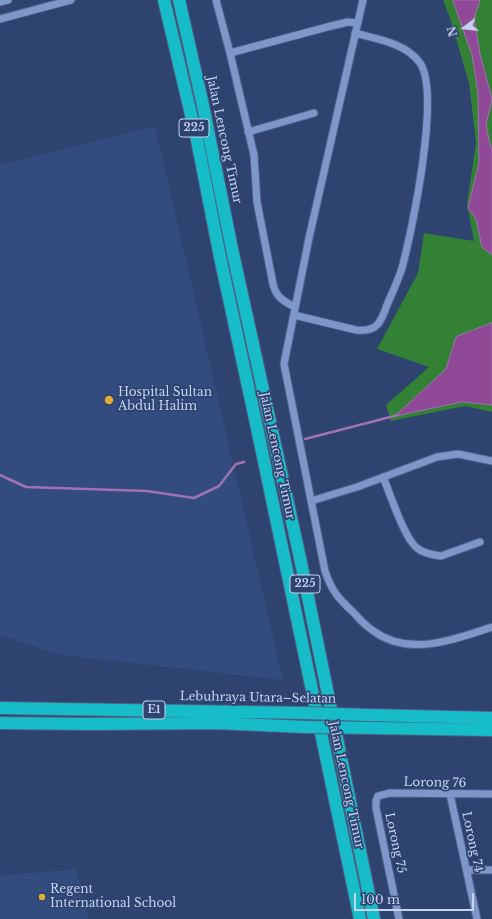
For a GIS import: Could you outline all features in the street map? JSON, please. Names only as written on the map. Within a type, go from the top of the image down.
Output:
[{"type":"highway","name":"Jalan Lencong Timur","points":[[164,0],[197,140],[220,257],[261,443],[360,919]]},
{"type":"highway","name":"Jalan Lencong Timur","points":[[179,0],[298,550],[374,919]]},
{"type":"highway","name":"Lebuhraya Utara–Selatan","points":[[0,708],[307,713],[492,718]]},
{"type":"highway","name":"E1","points":[[0,723],[215,723],[305,727],[492,730]]},
{"type":"street","points":[[0,2],[8,0]]},
{"type":"street","points":[[0,19],[71,0]]},
{"type":"street","points":[[216,0],[230,53],[255,164],[257,202],[275,292],[279,298],[295,307]]},
{"type":"street","points":[[363,0],[295,307],[284,364],[325,571],[329,583],[336,595],[374,632],[382,636],[405,643],[430,644],[449,641],[492,627]]},
{"type":"street","points":[[230,53],[348,22],[358,23]]},
{"type":"street","points":[[294,315],[356,330],[362,331],[371,329],[381,320],[402,267],[423,163],[427,100],[426,76],[420,62],[406,50],[391,43],[356,33]]},
{"type":"street","points":[[248,132],[314,113]]},
{"type":"street","points":[[311,501],[357,487],[437,457],[458,454],[492,461]]},
{"type":"street","points":[[383,477],[407,535],[417,548],[434,555],[441,556],[480,542]]},
{"type":"street","name":"Lorong 76","points":[[378,796],[390,793],[492,794]]},
{"type":"street","name":"Lorong 74","points":[[450,794],[477,919]]},
{"type":"street","name":"Lorong 75","points":[[378,796],[376,808],[399,919]]},
{"type":"street","points":[[466,870],[492,870]]},
{"type":"shaded area","points":[[453,0],[480,0],[474,18],[480,54],[492,99],[486,125],[492,151],[492,255],[482,247],[476,219],[468,208],[479,162],[478,93],[472,55]]},
{"type":"shaded area","name":"Hospital Sultan Abdul Halim","points":[[155,126],[283,680],[61,655],[0,635],[0,165]]},
{"type":"shaded area","points":[[492,323],[492,405],[462,402],[395,416],[446,369],[456,337]]},
{"type":"shaded area","name":"Regent International School","points":[[76,869],[89,919],[0,919],[0,876]]},
{"type":"green space","points":[[443,0],[492,0],[492,412],[465,406],[391,421],[386,405],[429,367],[377,349],[418,273],[424,233],[474,241],[467,204],[476,143],[469,83],[450,18]]},
{"type":"waterway","points":[[305,439],[398,415]]},
{"type":"waterway","points":[[0,475],[26,487],[147,491],[194,498],[219,486],[236,464],[244,462]]},
{"type":"place","name":"Hospital Sultan Abdul Halim","points":[[109,400]]},
{"type":"place","name":"Regent International School","points":[[42,897]]}]
